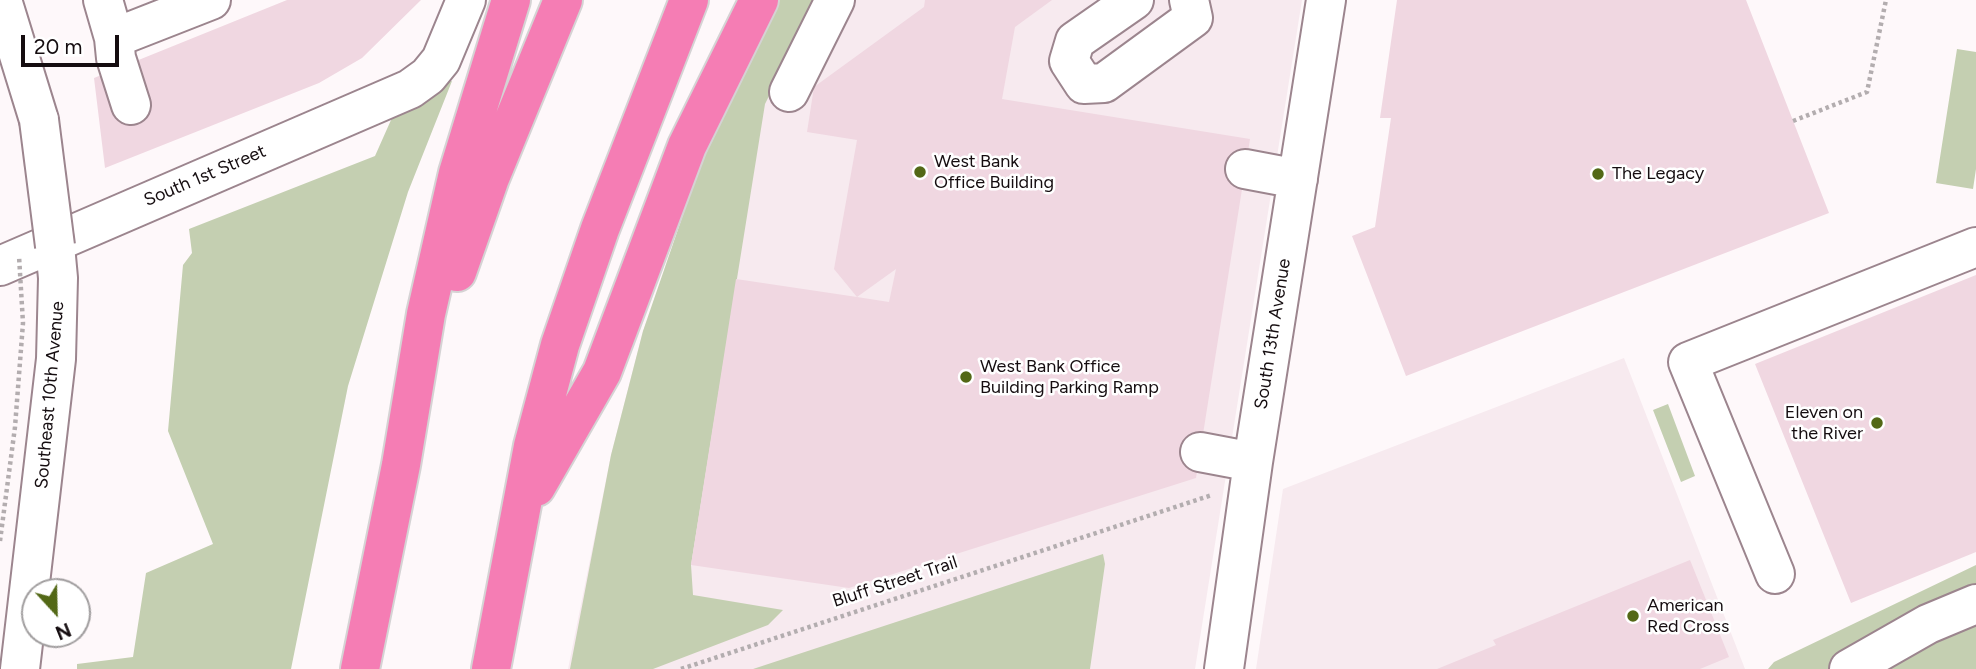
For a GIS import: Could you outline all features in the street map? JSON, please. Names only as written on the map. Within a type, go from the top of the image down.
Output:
[{"type":"highway","points":[[360,669],[401,465],[426,314],[458,173],[511,0]]},
{"type":"highway","points":[[401,465],[433,343],[464,251],[490,178],[563,0]]},
{"type":"highway","points":[[491,669],[533,446],[560,345],[600,229],[689,0]]},
{"type":"highway","points":[[518,519],[602,372],[687,146],[759,0]]},
{"type":"street","points":[[2,0],[39,120]]},
{"type":"street","points":[[29,0],[37,55],[39,120]]},
{"type":"street","points":[[103,0],[114,38],[116,58],[131,105]]},
{"type":"street","points":[[114,38],[211,0]]},
{"type":"street","name":"South 1st Street","points":[[9,256],[410,89],[428,76],[441,60],[466,0]]},
{"type":"street","points":[[789,92],[835,0]]},
{"type":"street","points":[[1134,0],[1075,41],[1069,61],[1084,84],[1104,83],[1193,18],[1189,0]]},
{"type":"street","name":"South 13th Avenue","points":[[1224,669],[1253,462],[1326,0]]},
{"type":"street","name":"Southeast 10th Avenue","points":[[20,669],[56,359],[58,278],[39,120]]},
{"type":"street","points":[[1245,169],[1298,179]]},
{"type":"street","points":[[1775,574],[1689,362],[1976,247]]},
{"type":"street","points":[[1200,452],[1253,462]]},
{"type":"street","points":[[1849,669],[1928,624],[1976,604]]},
{"type":"path","points":[[1793,121],[1867,92],[1886,0]]},
{"type":"path","points":[[0,541],[15,426],[23,323],[9,256]]},
{"type":"path","name":"Bluff Street Trail","points":[[681,669],[1220,492]]},
{"type":"shaded area","points":[[774,0],[1302,0],[1195,669],[568,669],[611,455],[643,331]]},
{"type":"shaded area","points":[[1624,358],[1745,669],[1256,669],[1283,489]]},
{"type":"green space","points":[[774,0],[817,0],[765,104],[691,565],[693,595],[783,610],[768,625],[653,669],[570,669],[611,455],[643,331],[706,148]]},
{"type":"green space","points":[[1957,49],[1976,52],[1976,169],[1973,189],[1936,183]]},
{"type":"green space","points":[[452,81],[408,192],[348,386],[291,669],[77,669],[77,664],[133,657],[146,573],[213,544],[168,431],[183,265],[192,253],[189,229],[375,156],[395,111],[442,83]]},
{"type":"green space","points":[[1668,404],[1695,476],[1681,482],[1653,410]]},
{"type":"green space","points":[[1103,554],[1105,564],[1090,669],[753,669]]},
{"type":"green space","points":[[1976,565],[1976,669],[1768,669],[1774,662]]},
{"type":"building","points":[[287,0],[421,0],[362,58],[319,83],[105,168],[94,78]]},
{"type":"building","name":"West Bank Office Building Parking Ramp","points":[[925,0],[1052,0],[1015,27],[1002,99],[1250,139],[1196,478],[849,588],[691,565],[736,279],[857,297],[834,269],[857,140],[807,132],[814,87],[924,7]],"holes":[[[896,269],[889,302],[857,297]]]},
{"type":"building","name":"The Legacy","points":[[1397,0],[1746,0],[1829,213],[1406,376],[1352,236],[1375,227],[1391,118],[1380,118]]},
{"type":"building","name":"Eleven on the River","points":[[1976,275],[1976,552],[1851,603],[1755,364]]},
{"type":"building","name":"American Red Cross","points":[[1690,560],[1729,657],[1700,669],[1437,669],[1496,645],[1493,640]]},
{"type":"place","name":"West Bank Office Building","points":[[920,172]]},
{"type":"place","name":"The Legacy","points":[[1598,174]]},
{"type":"place","name":"West Bank Office Building Parking Ramp","points":[[966,377]]},
{"type":"place","name":"Eleven on the River","points":[[1877,423]]},
{"type":"place","name":"American Red Cross","points":[[1633,616]]}]
